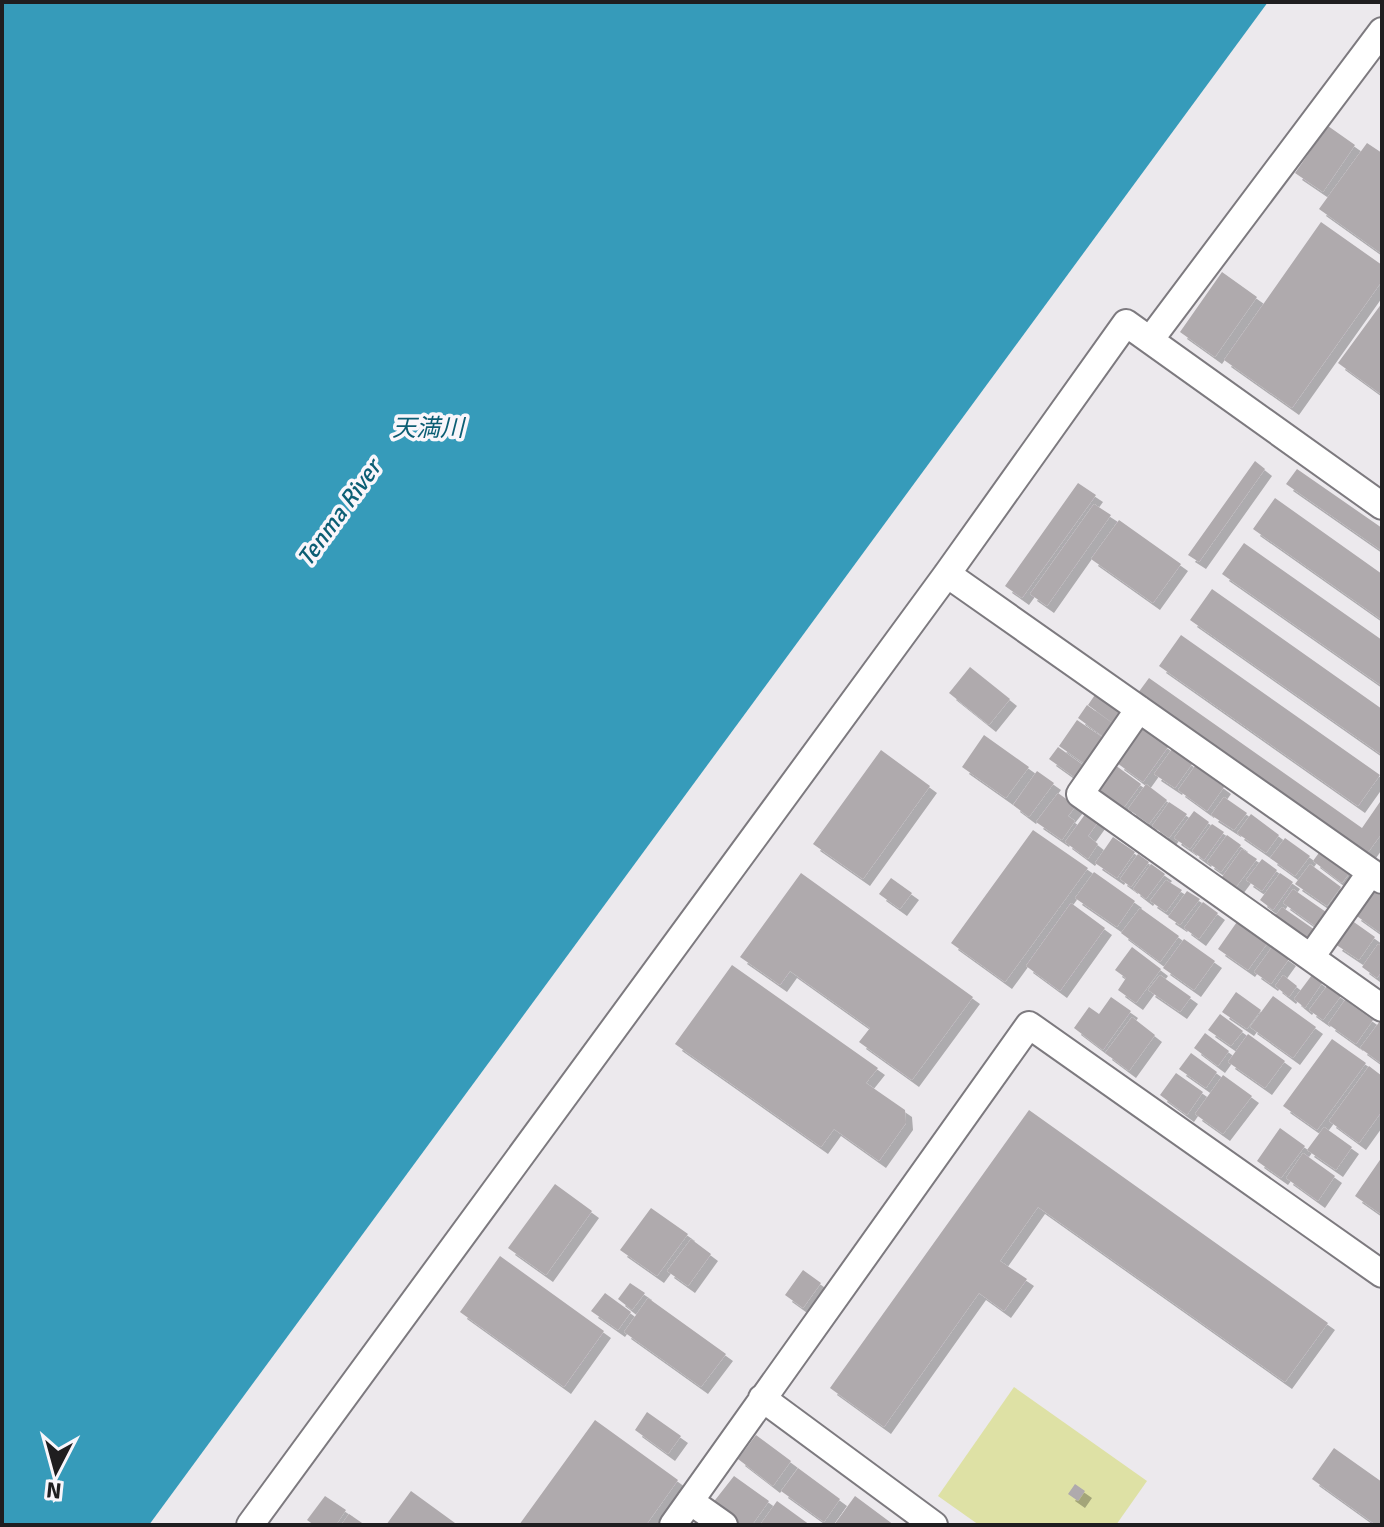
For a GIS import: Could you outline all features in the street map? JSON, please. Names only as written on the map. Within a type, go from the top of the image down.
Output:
[{"type":"street","points":[[1150,340],[1382,31]]},
{"type":"street","points":[[250,1525],[947,574],[1126,323],[1382,506]]},
{"type":"street","points":[[947,574],[1377,876],[1311,957]]},
{"type":"street","points":[[1139,709],[1080,794],[1382,1008]]},
{"type":"street","points":[[673,1525],[1029,1025],[1382,1274]]},
{"type":"street","points":[[762,1398],[934,1525]]},
{"type":"street","points":[[690,1501],[724,1525]]},
{"type":"green space","points":[[1014,1387],[1147,1481],[1116,1525],[979,1525],[938,1496]]},
{"type":"water","name":"天満川","points":[[2,2],[1268,2],[149,1525],[2,1525]]},
{"type":"building","points":[[1328,126],[1355,145],[1323,192],[1295,173]]},
{"type":"building","points":[[1367,143],[1382,153],[1382,254],[1319,209]]},
{"type":"building","points":[[1321,222],[1382,265],[1382,281],[1292,408],[1224,360]]},
{"type":"building","points":[[1222,272],[1257,297],[1215,357],[1180,332]]},
{"type":"building","points":[[1382,303],[1382,395],[1338,363]]},
{"type":"building","points":[[1255,461],[1265,469],[1199,562],[1188,555]]},
{"type":"building","points":[[1297,469],[1382,528],[1382,551],[1286,484]]},
{"type":"building","points":[[1078,483],[1096,495],[1022,598],[1005,586]]},
{"type":"building","points":[[1275,498],[1382,574],[1382,620],[1253,529]]},
{"type":"building","points":[[1094,504],[1111,515],[1047,606],[1030,594]]},
{"type":"building","points":[[1119,520],[1181,564],[1153,603],[1091,559]]},
{"type":"building","points":[[1244,543],[1382,640],[1382,686],[1222,574]]},
{"type":"building","points":[[1212,589],[1382,709],[1382,755],[1190,620]]},
{"type":"building","points":[[1181,635],[1380,775],[1358,806],[1159,666]]},
{"type":"building","points":[[970,667],[1010,699],[989,725],[949,693]]},
{"type":"building","points":[[1149,678],[1362,828],[1382,799],[1382,833],[1364,858],[1135,697]]},
{"type":"building","points":[[1097,692],[1124,711],[1114,724],[1088,705]]},
{"type":"building","points":[[1087,705],[1115,725],[1105,738],[1078,718]]},
{"type":"building","points":[[1077,720],[1105,739],[1085,764],[1059,746]]},
{"type":"building","points":[[1142,728],[1168,747],[1143,782],[1117,763]]},
{"type":"building","points":[[984,735],[1029,767],[1006,798],[962,767]]},
{"type":"building","points":[[1058,747],[1086,767],[1077,779],[1049,759]]},
{"type":"building","points":[[1172,749],[1192,764],[1175,788],[1154,774]]},
{"type":"building","points":[[881,750],[930,786],[863,879],[813,844]]},
{"type":"building","points":[[1115,765],[1141,784],[1122,810],[1096,791]]},
{"type":"building","points":[[1195,766],[1224,787],[1207,811],[1178,790]]},
{"type":"building","points":[[1037,771],[1054,783],[1029,817],[1013,805]]},
{"type":"building","points":[[1146,784],[1167,800],[1149,824],[1128,809]]},
{"type":"building","points":[[1058,793],[1076,806],[1068,816],[1075,821],[1062,840],[1036,822]]},
{"type":"building","points":[[1224,797],[1247,813],[1234,830],[1211,815]]},
{"type":"building","points":[[1169,802],[1187,814],[1169,838],[1152,826]]},
{"type":"building","points":[[1194,811],[1209,822],[1190,849],[1174,838]]},
{"type":"building","points":[[1086,813],[1098,822],[1088,836],[1098,844],[1088,859],[1065,842]]},
{"type":"building","points":[[1251,814],[1279,835],[1266,853],[1237,833]]},
{"type":"building","points":[[1212,824],[1224,832],[1204,860],[1192,851]]},
{"type":"building","points":[[1033,830],[1088,868],[1005,982],[951,943]]},
{"type":"building","points":[[1227,835],[1241,845],[1221,872],[1207,862]]},
{"type":"building","points":[[1113,837],[1135,852],[1117,878],[1095,863]]},
{"type":"building","points":[[1285,838],[1310,856],[1295,876],[1270,858]]},
{"type":"building","points":[[1242,849],[1257,859],[1236,887],[1222,877]]},
{"type":"building","points":[[1321,850],[1351,871],[1342,883],[1313,861]]},
{"type":"building","points":[[1138,854],[1149,862],[1131,887],[1120,879]]},
{"type":"building","points":[[1262,859],[1277,870],[1262,891],[1246,880]]},
{"type":"building","points":[[1151,864],[1165,874],[1146,899],[1133,889]]},
{"type":"building","points":[[1310,864],[1341,887],[1327,906],[1295,884]]},
{"type":"building","points":[[1094,872],[1135,901],[1117,927],[1075,898]]},
{"type":"building","points":[[801,873],[973,997],[912,1080],[859,1042],[870,1028],[790,971],[780,985],[740,957]]},
{"type":"building","points":[[1280,873],[1293,882],[1273,910],[1260,900]]},
{"type":"building","points":[[891,878],[912,893],[900,909],[879,894]]},
{"type":"building","points":[[1166,880],[1182,890],[1166,912],[1150,901]]},
{"type":"building","points":[[1293,889],[1326,912],[1315,926],[1283,903]]},
{"type":"building","points":[[1372,889],[1382,896],[1382,934],[1354,914]]},
{"type":"building","points":[[1187,891],[1200,899],[1180,925],[1168,917]]},
{"type":"building","points":[[1203,902],[1218,913],[1199,939],[1184,928]]},
{"type":"building","points":[[1071,903],[1105,928],[1060,991],[1026,966]]},
{"type":"building","points":[[1282,907],[1315,930],[1307,941],[1274,917]]},
{"type":"building","points":[[1140,908],[1179,936],[1160,962],[1121,933]]},
{"type":"building","points":[[1239,919],[1269,941],[1248,970],[1218,949]]},
{"type":"building","points":[[1351,920],[1375,937],[1359,960],[1335,944]]},
{"type":"building","points":[[1184,939],[1215,961],[1194,990],[1163,968]]},
{"type":"building","points":[[1378,944],[1382,947],[1382,971],[1377,978],[1362,967]]},
{"type":"building","points":[[1132,947],[1161,969],[1136,1003],[1118,990],[1126,978],[1115,970]]},
{"type":"building","points":[[1272,947],[1289,959],[1271,984],[1254,972]]},
{"type":"building","points":[[732,965],[878,1068],[866,1083],[905,1110],[906,1123],[879,1161],[834,1129],[821,1147],[675,1044]]},
{"type":"building","points":[[1160,975],[1191,997],[1180,1012],[1148,990]]},
{"type":"building","points":[[1283,975],[1297,986],[1289,997],[1275,986]]},
{"type":"building","points":[[1312,975],[1322,983],[1305,1008],[1294,999]]},
{"type":"building","points":[[1327,986],[1341,996],[1323,1020],[1309,1010]]},
{"type":"building","points":[[1236,992],[1261,1010],[1247,1029],[1222,1012]]},
{"type":"building","points":[[1273,996],[1316,1027],[1293,1058],[1250,1027]]},
{"type":"building","points":[[1111,997],[1131,1011],[1103,1050],[1074,1028],[1089,1007],[1099,1014]]},
{"type":"building","points":[[1345,1000],[1373,1020],[1356,1044],[1328,1024]]},
{"type":"building","points":[[1220,1014],[1243,1031],[1231,1046],[1208,1030]]},
{"type":"building","points":[[1132,1017],[1155,1035],[1129,1071],[1105,1053]]},
{"type":"building","points":[[1380,1021],[1382,1023],[1382,1064],[1360,1048]]},
{"type":"building","points":[[1205,1033],[1229,1051],[1218,1066],[1194,1048]]},
{"type":"building","points":[[1248,1034],[1285,1061],[1265,1088],[1228,1062]]},
{"type":"building","points":[[1332,1039],[1366,1063],[1317,1130],[1283,1106]]},
{"type":"building","points":[[1191,1053],[1217,1072],[1206,1088],[1179,1069]]},
{"type":"building","points":[[1369,1066],[1382,1076],[1382,1111],[1359,1143],[1329,1121]]},
{"type":"building","points":[[1176,1073],[1203,1092],[1187,1115],[1160,1095]]},
{"type":"building","points":[[1223,1075],[1252,1096],[1223,1134],[1195,1114]]},
{"type":"building","points":[[1029,1110],[1328,1323],[1285,1382],[1038,1207],[1000,1261],[1027,1279],[1004,1311],[979,1293],[884,1427],[830,1388]]},
{"type":"building","points":[[1324,1127],[1352,1147],[1336,1170],[1307,1150]]},
{"type":"building","points":[[1280,1128],[1305,1146],[1281,1178],[1257,1161]]},
{"type":"building","points":[[1303,1153],[1335,1176],[1318,1201],[1286,1178]]},
{"type":"building","points":[[1382,1157],[1382,1215],[1355,1196]]},
{"type":"building","points":[[555,1184],[592,1211],[546,1275],[508,1248]]},
{"type":"building","points":[[651,1208],[688,1234],[657,1276],[620,1250]]},
{"type":"building","points":[[691,1239],[711,1254],[688,1286],[667,1271]]},
{"type":"building","points":[[500,1256],[604,1331],[564,1387],[460,1312]]},
{"type":"building","points":[[803,1270],[821,1283],[803,1308],[785,1295]]},
{"type":"building","points":[[630,1283],[645,1293],[632,1310],[618,1299]]},
{"type":"building","points":[[605,1293],[631,1312],[618,1330],[591,1311]]},
{"type":"building","points":[[648,1298],[726,1354],[701,1387],[624,1332]]},
{"type":"building","points":[[647,1412],[681,1436],[668,1454],[635,1430]]},
{"type":"building","points":[[595,1420],[678,1480],[646,1525],[519,1525]]},
{"type":"building","points":[[756,1435],[791,1461],[773,1486],[738,1459]]},
{"type":"building","points":[[1334,1448],[1382,1482],[1382,1525],[1376,1525],[1312,1479]]},
{"type":"building","points":[[798,1468],[840,1499],[824,1522],[781,1491]]},
{"type":"building","points":[[734,1476],[769,1501],[752,1525],[741,1525],[712,1504]]},
{"type":"building","points":[[1075,1484],[1085,1491],[1078,1501],[1068,1494]]},
{"type":"building","points":[[411,1491],[455,1523],[454,1525],[386,1525]]},
{"type":"building","points":[[325,1496],[346,1510],[336,1525],[314,1525],[307,1520]]},
{"type":"building","points":[[855,1496],[894,1525],[834,1525]]},
{"type":"building","points":[[777,1501],[810,1525],[760,1525]]},
{"type":"building","points":[[349,1514],[365,1525],[341,1525]]},
{"type":"water label","name":"Tenma River","points":[[339,513]]}]
